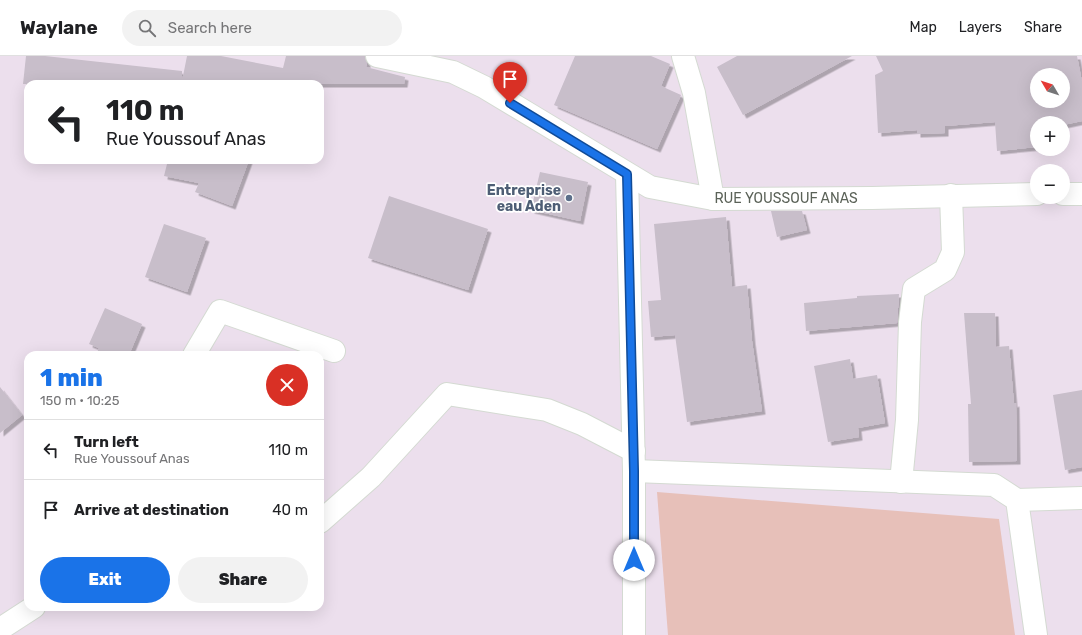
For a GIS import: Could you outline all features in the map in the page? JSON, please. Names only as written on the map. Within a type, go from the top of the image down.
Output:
[{"type":"street","name":"RUE YOUSSOUF ANAS","points":[[377,56],[453,72],[484,87],[650,187],[713,199],[872,198],[1030,194]]},
{"type":"street","points":[[683,56],[694,92],[713,199]]},
{"type":"street","points":[[627,174],[634,461],[634,635]]},
{"type":"street","points":[[1070,194],[1082,194]]},
{"type":"street","points":[[901,482],[907,420],[910,322],[914,289],[945,270],[953,252],[951,195]]},
{"type":"street","points":[[196,351],[220,311],[334,351]]},
{"type":"street","points":[[324,518],[371,477],[447,394],[548,410],[582,424],[634,461],[901,482],[994,485],[1017,500],[1082,498]]},
{"type":"street","points":[[1017,500],[1036,635]]},
{"type":"street","points":[[0,628],[28,611]]},
{"type":"shaded area","points":[[657,492],[999,519],[1015,635],[668,635]]},
{"type":"building","points":[[26,56],[45,56],[182,71],[182,80],[24,80],[23,84]]},
{"type":"building","points":[[187,56],[221,56],[283,68],[286,56],[365,56],[367,63],[366,67],[405,77],[404,84],[324,84],[324,80],[182,80]]},
{"type":"building","points":[[575,56],[651,56],[670,64],[661,86],[681,95],[657,149],[554,105]]},
{"type":"building","points":[[737,56],[852,56],[743,115],[717,67]]},
{"type":"building","points":[[876,56],[1077,56],[1082,82],[1082,121],[1070,124],[1070,116],[1030,116],[1030,148],[997,151],[995,122],[945,126],[945,133],[917,134],[917,130],[878,133],[875,75],[883,71]]},
{"type":"building","points":[[167,164],[248,164],[232,206],[195,192],[199,183],[164,176]]},
{"type":"building","points":[[540,172],[588,182],[580,221],[531,210]]},
{"type":"building","points":[[389,196],[488,229],[468,290],[368,258]]},
{"type":"building","points":[[771,211],[802,211],[807,230],[777,237]]},
{"type":"building","points":[[726,217],[732,287],[747,285],[752,341],[762,411],[687,422],[675,335],[651,337],[648,301],[661,300],[654,224]]},
{"type":"building","points":[[164,224],[206,238],[187,292],[145,277]]},
{"type":"building","points":[[899,294],[897,323],[806,331],[804,303],[857,298],[857,296]]},
{"type":"building","points":[[105,308],[142,324],[131,351],[98,351],[99,348],[89,344]]},
{"type":"building","points":[[964,313],[995,313],[996,347],[1009,346],[1014,404],[1016,403],[1017,461],[969,462],[968,404],[971,404]]},
{"type":"building","points":[[850,359],[853,379],[877,375],[885,423],[858,428],[859,437],[828,442],[814,366]]},
{"type":"building","points":[[0,387],[22,415],[0,433]]},
{"type":"building","points":[[1082,390],[1082,467],[1065,470],[1053,395]]},
{"type":"place","name":"Entreprise eau Aden","points":[[569,198]]},
{"type":"route","points":[[510,103],[627,174],[634,471],[634,560]]}]
